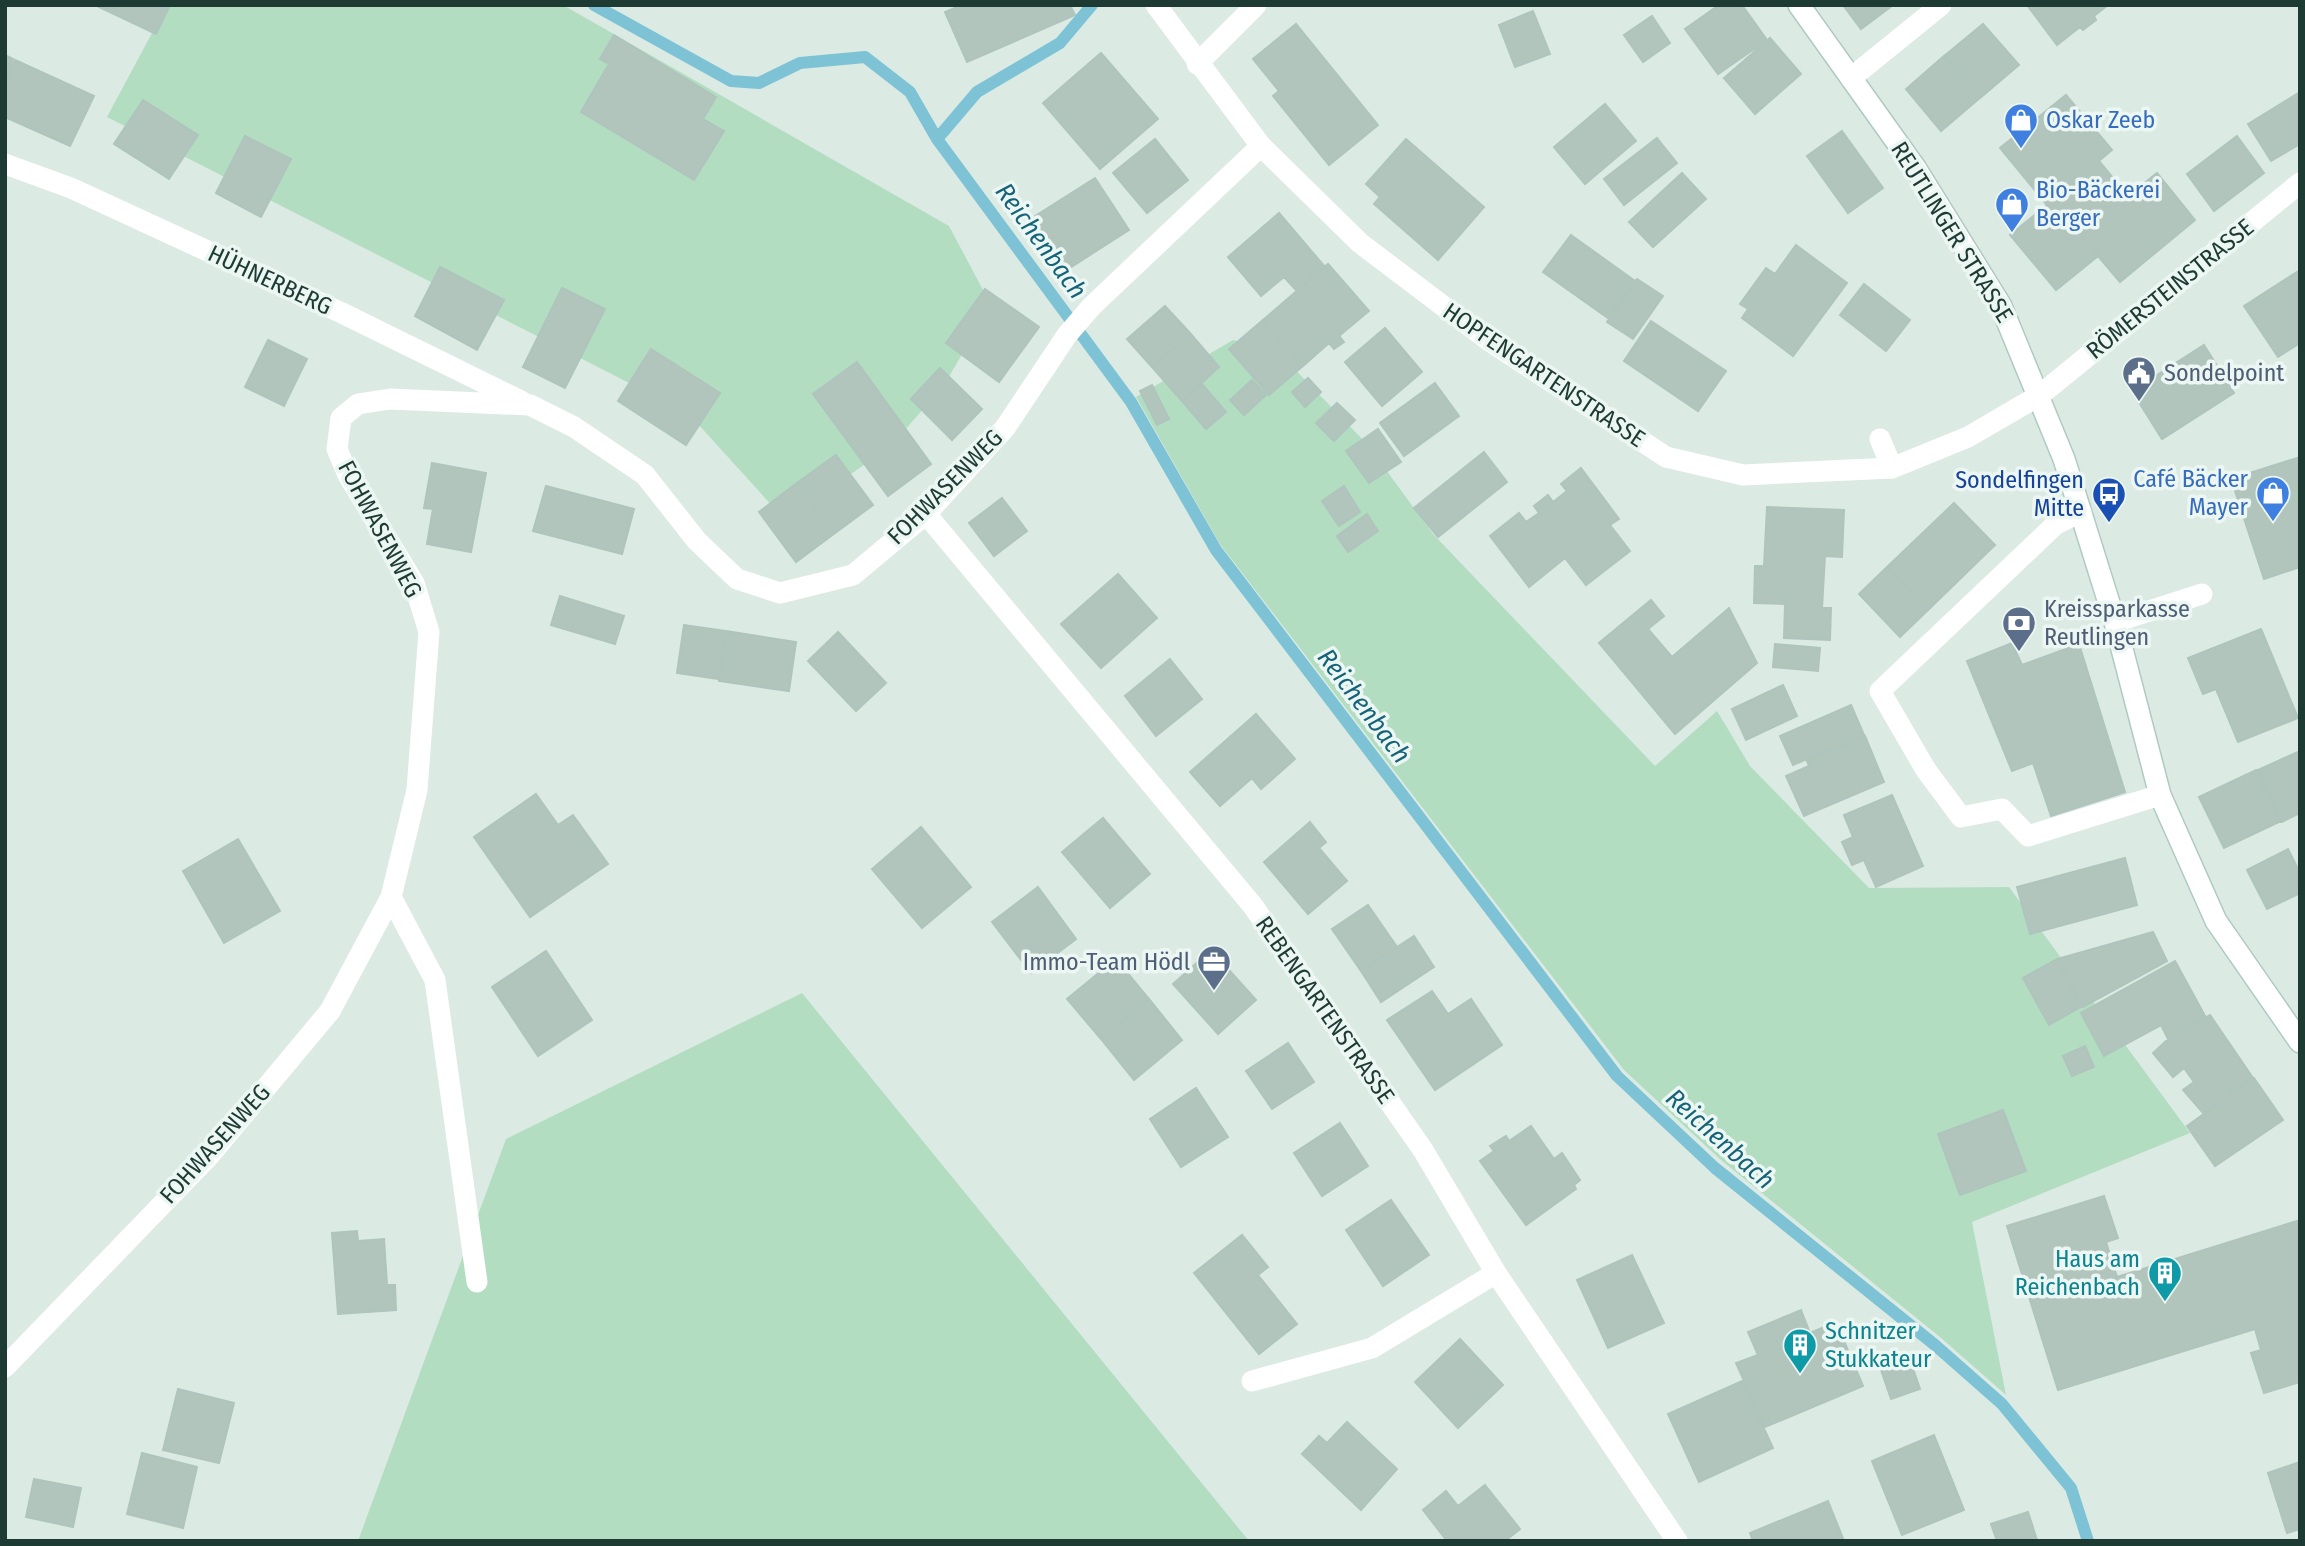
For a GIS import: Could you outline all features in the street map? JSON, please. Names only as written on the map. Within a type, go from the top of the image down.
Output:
[{"type":"street","name":"HOPFENGARTENSTRASSE","points":[[1156,5],[1197,64],[1261,146],[1360,243],[1488,340],[1666,457],[1743,475],[1892,468],[1968,437],[2040,395]]},
{"type":"street","points":[[1197,64],[1256,5]]},
{"type":"street","name":"REUTLINGER STRASSE","points":[[1799,5],[1916,169],[2001,306],[2040,395],[2081,512],[2115,622],[2160,795],[2216,921],[2300,1042]]},
{"type":"street","points":[[1851,78],[1941,5]]},
{"type":"street","name":"FOHWASENWEG","points":[[5,1367],[209,1156],[330,1011],[391,897],[417,790],[429,632],[414,583],[348,475],[337,449],[341,418],[358,404],[390,399],[530,405],[575,427],[645,475],[697,541],[737,579],[780,593],[853,575],[926,514],[1005,428],[1067,335],[1092,306],[1261,146]]},
{"type":"street","name":"HÜHNERBERG","points":[[5,164],[95,200],[342,313],[530,405]]},
{"type":"street","name":"RÖMERSTEINSTRASSE","points":[[2040,395],[2300,183]]},
{"type":"street","points":[[1880,439],[1892,468]]},
{"type":"street","points":[[2081,512],[2056,524],[1880,691],[1926,770],[1961,817],[2002,809],[2028,836],[2160,795]]},
{"type":"street","name":"REBENGARTENSTRASSE","points":[[926,514],[1253,906],[1423,1150],[1496,1273],[1677,1541]]},
{"type":"street","points":[[2115,622],[2202,594]]},
{"type":"street","points":[[391,897],[435,980],[477,1282]]},
{"type":"street","points":[[1252,1381],[1372,1348],[1496,1273]]},
{"type":"green space","points":[[167,5],[563,5],[949,226],[991,305],[944,385],[891,446],[785,520],[688,413],[107,117]]},
{"type":"green space","points":[[1233,340],[1281,355],[1367,444],[1433,534],[1655,766],[1717,711],[1750,766],[1869,888],[2009,887],[2190,1133],[1972,1222],[2006,1395],[1940,1337],[1721,1160],[1624,1070],[1220,544],[1136,397]]},
{"type":"green space","points":[[802,993],[1249,1541],[358,1541],[506,1139]]},
{"type":"building","points":[[95,5],[170,5],[156,34]]},
{"type":"building","points":[[962,5],[1070,5],[1075,15],[967,62],[945,12]]},
{"type":"building","points":[[1719,5],[1742,5],[1767,40],[1718,74],[1685,29]]},
{"type":"building","points":[[1843,5],[1893,5],[1861,29]]},
{"type":"building","points":[[2027,5],[2108,5],[2094,16],[2096,20],[2083,30],[2080,27],[2057,45]]},
{"type":"building","points":[[1533,11],[1550,54],[1515,67],[1499,25]]},
{"type":"building","points":[[1652,16],[1670,43],[1643,62],[1624,35]]},
{"type":"building","points":[[1296,24],[1378,125],[1329,165],[1273,96],[1279,91],[1253,59]]},
{"type":"building","points":[[1983,24],[2019,65],[1980,98],[1944,56]]},
{"type":"building","points":[[614,35],[716,97],[703,119],[724,131],[694,180],[581,112],[609,64],[600,59]]},
{"type":"building","points":[[1770,38],[1801,74],[1755,114],[1724,78]]},
{"type":"building","points":[[1101,53],[1158,119],[1100,169],[1043,103]]},
{"type":"building","points":[[5,55],[13,59],[5,78]]},
{"type":"building","points":[[1944,56],[1980,98],[1941,131],[1906,89]]},
{"type":"building","points":[[15,60],[94,96],[70,146],[5,117],[5,82]]},
{"type":"building","points":[[2300,92],[2300,144],[2271,161],[2248,124]]},
{"type":"building","points":[[2066,95],[2112,150],[2099,161],[2128,196],[2080,235],[2098,256],[2056,290],[2010,235],[2047,205],[2000,148]]},
{"type":"building","points":[[143,100],[198,135],[169,179],[114,144]]},
{"type":"building","points":[[1605,104],[1636,141],[1585,184],[1554,147]]},
{"type":"building","points":[[1842,131],[1883,188],[1848,213],[1807,156]]},
{"type":"building","points":[[245,136],[291,159],[261,217],[216,193]]},
{"type":"building","points":[[2237,136],[2264,173],[2214,211],[2187,174]]},
{"type":"building","points":[[1657,138],[1677,163],[1624,205],[1604,179]]},
{"type":"building","points":[[1155,139],[1188,180],[1147,213],[1113,173]]},
{"type":"building","points":[[1406,139],[1484,207],[1438,260],[1374,204],[1380,197],[1366,184]]},
{"type":"building","points":[[1682,173],[1706,199],[1653,247],[1629,222]]},
{"type":"building","points":[[2157,173],[2195,220],[2120,282],[2080,235]]},
{"type":"building","points":[[1095,178],[1129,230],[1065,271],[1032,218]]},
{"type":"building","points":[[1279,213],[1325,267],[1297,291],[1284,277],[1261,296],[1228,257]]},
{"type":"building","points":[[1571,235],[1635,281],[1608,318],[1543,272]]},
{"type":"building","points":[[1796,245],[1847,283],[1793,356],[1742,318],[1748,309],[1740,304],[1766,268],[1775,274]]},
{"type":"building","points":[[1328,264],[1369,311],[1339,336],[1344,342],[1334,349],[1329,343],[1303,366],[1263,320]]},
{"type":"building","points":[[440,267],[504,300],[477,350],[415,316]]},
{"type":"building","points":[[2300,270],[2300,343],[2278,357],[2244,306]]},
{"type":"building","points":[[1637,279],[1663,296],[1633,339],[1607,322]]},
{"type":"building","points":[[1864,284],[1910,320],[1886,351],[1840,315]]},
{"type":"building","points":[[562,288],[605,309],[565,388],[523,367]]},
{"type":"building","points":[[985,289],[1039,327],[999,382],[946,343]]},
{"type":"building","points":[[1165,306],[1190,333],[1152,367],[1127,339]]},
{"type":"building","points":[[1263,320],[1303,366],[1269,395],[1229,349]]},
{"type":"building","points":[[1651,321],[1726,371],[1698,411],[1624,361]]},
{"type":"building","points":[[1385,328],[1422,372],[1382,406],[1345,362]]},
{"type":"building","points":[[1190,333],[1219,367],[1182,401],[1152,367]]},
{"type":"building","points":[[268,340],[307,359],[284,406],[245,387]]},
{"type":"building","points":[[2204,345],[2234,393],[2162,439],[2132,391]]},
{"type":"building","points":[[651,349],[720,393],[686,445],[618,401]]},
{"type":"building","points":[[857,362],[931,464],[888,496],[813,394]]},
{"type":"building","points":[[940,368],[982,409],[952,440],[911,399]]},
{"type":"building","points":[[1308,378],[1321,392],[1305,407],[1292,392]]},
{"type":"building","points":[[1252,380],[1266,395],[1244,415],[1230,400]]},
{"type":"building","points":[[1201,383],[1226,412],[1206,429],[1182,401]]},
{"type":"building","points":[[1435,383],[1459,416],[1404,456],[1380,423]]},
{"type":"building","points":[[1152,385],[1169,419],[1157,425],[1140,391]]},
{"type":"building","points":[[1337,403],[1355,420],[1334,441],[1316,423]]},
{"type":"building","points":[[1378,429],[1401,462],[1369,483],[1346,451]]},
{"type":"building","points":[[1484,452],[1507,482],[1438,537],[1414,508]]},
{"type":"building","points":[[836,455],[873,505],[835,533],[797,483]]},
{"type":"building","name":"Café Bäcker Mayer","points":[[2300,457],[2300,567],[2264,579],[2231,479]]},
{"type":"building","points":[[432,463],[486,473],[471,552],[427,544],[433,509],[424,508]]},
{"type":"building","points":[[1581,468],[1619,519],[1610,525],[1630,551],[1586,585],[1565,558],[1529,587],[1490,536],[1519,513],[1526,522],[1539,513],[1534,506],[1548,495],[1553,502],[1567,491],[1561,484]]},
{"type":"building","points":[[797,483],[835,533],[796,562],[759,512]]},
{"type":"building","points":[[546,486],[634,509],[622,554],[533,531]]},
{"type":"building","points":[[1344,486],[1360,512],[1339,526],[1322,501]]},
{"type":"building","points":[[1002,498],[1027,531],[994,556],[969,523]]},
{"type":"building","points":[[1954,503],[1995,545],[1928,610],[1887,567]]},
{"type":"building","points":[[1767,507],[1844,510],[1842,557],[1825,556],[1822,608],[1831,608],[1830,640],[1784,638],[1785,604],[1754,603],[1755,566],[1764,566]]},
{"type":"building","points":[[1367,514],[1378,531],[1348,552],[1337,536]]},
{"type":"building","points":[[1887,567],[1928,610],[1900,637],[1859,594]]},
{"type":"building","points":[[1118,574],[1157,618],[1101,668],[1061,624]]},
{"type":"building","points":[[560,596],[624,616],[615,644],[551,625]]},
{"type":"building","points":[[1651,600],[1664,616],[1648,629],[1672,657],[1729,608],[1757,663],[1675,734],[1599,643]]},
{"type":"building","points":[[684,625],[726,631],[719,679],[677,673]]},
{"type":"building","points":[[2261,629],[2298,718],[2238,742],[2216,689],[2203,694],[2188,658]]},
{"type":"building","points":[[726,631],[796,642],[789,691],[719,681]]},
{"type":"building","points":[[838,632],[886,683],[856,711],[808,661]]},
{"type":"building","points":[[2012,643],[2022,665],[2079,644],[2125,792],[2051,816],[2033,763],[2012,771],[1967,661]]},
{"type":"building","points":[[1775,644],[1820,648],[1818,671],[1773,667]]},
{"type":"building","points":[[1170,659],[1202,699],[1156,736],[1125,696]]},
{"type":"building","points":[[1783,685],[1797,716],[1746,740],[1732,709]]},
{"type":"building","points":[[1851,705],[1864,735],[1793,765],[1780,736]]},
{"type":"building","points":[[1256,714],[1295,759],[1261,789],[1252,778],[1220,806],[1190,772]]},
{"type":"building","points":[[1865,736],[1884,782],[1804,816],[1786,776],[1809,766],[1807,761]]},
{"type":"building","points":[[2300,751],[2300,813],[2282,822],[2258,770]]},
{"type":"building","points":[[2256,770],[2281,821],[2224,848],[2199,797]]},
{"type":"building","points":[[536,794],[558,825],[573,815],[608,864],[530,917],[474,837]]},
{"type":"building","points":[[1892,795],[1923,866],[1876,887],[1864,860],[1852,865],[1842,842],[1853,837],[1844,815]]},
{"type":"building","points":[[1103,818],[1150,874],[1110,908],[1062,852]]},
{"type":"building","points":[[1310,822],[1326,842],[1319,848],[1347,881],[1308,914],[1264,862]]},
{"type":"building","points":[[921,827],[971,887],[922,928],[872,869]]},
{"type":"building","points":[[238,839],[280,911],[224,943],[183,871]]},
{"type":"building","points":[[2288,849],[2300,873],[2300,893],[2267,909],[2247,870]]},
{"type":"building","points":[[2125,858],[2137,905],[2030,934],[2017,887]]},
{"type":"building","points":[[1038,887],[1076,939],[1031,973],[992,922]]},
{"type":"building","points":[[1368,905],[1397,947],[1361,971],[1332,929]]},
{"type":"building","points":[[2153,932],[2167,961],[2083,1007],[2057,959]]},
{"type":"building","points":[[1414,936],[1434,967],[1381,1002],[1361,971]]},
{"type":"building","name":"Immo-Team Hödl","points":[[1211,950],[1256,1000],[1218,1034],[1173,984]]},
{"type":"building","points":[[546,951],[592,1020],[538,1056],[492,987]]},
{"type":"building","points":[[1116,959],[1149,999],[1101,1039],[1067,999]]},
{"type":"building","points":[[2057,959],[2082,1006],[2049,1025],[2023,978]]},
{"type":"building","points":[[2175,961],[2205,1016],[2168,1039],[2161,1025],[2104,1056],[2081,1013]]},
{"type":"building","points":[[1432,991],[1448,1014],[1471,999],[1502,1045],[1435,1090],[1387,1020]]},
{"type":"building","points":[[1149,999],[1182,1040],[1134,1080],[1101,1039]]},
{"type":"building","points":[[2210,1015],[2253,1078],[2203,1113],[2183,1090],[2194,1082],[2184,1068],[2173,1077],[2153,1053],[2166,1041]]},
{"type":"building","points":[[1288,1043],[1314,1082],[1272,1109],[1246,1071]]},
{"type":"building","points":[[2085,1046],[2094,1067],[2072,1076],[2063,1056]]},
{"type":"building","points":[[2254,1078],[2283,1120],[2215,1166],[2187,1126]]},
{"type":"building","points":[[1196,1088],[1228,1137],[1181,1167],[1150,1119]]},
{"type":"building","points":[[2003,1110],[2026,1171],[1960,1195],[1938,1134]]},
{"type":"building","points":[[1340,1123],[1368,1166],[1322,1196],[1294,1153]]},
{"type":"building","points":[[1531,1126],[1554,1159],[1562,1153],[1580,1180],[1574,1185],[1576,1189],[1526,1225],[1480,1161],[1494,1151],[1490,1146],[1506,1136],[1509,1141]]},
{"type":"building","name":"Haus am Reichenbach","points":[[2104,1196],[2118,1238],[2106,1242],[2117,1277],[2300,1220],[2300,1382],[2264,1393],[2251,1353],[2261,1350],[2255,1329],[2058,1390],[2007,1226]]},
{"type":"building","points":[[1391,1200],[1429,1255],[1383,1286],[1346,1230]]},
{"type":"building","points":[[357,1231],[358,1241],[384,1239],[387,1285],[395,1285],[396,1310],[338,1314],[332,1233]]},
{"type":"building","points":[[1242,1235],[1268,1267],[1258,1275],[1297,1324],[1259,1354],[1194,1273]]},
{"type":"building","points":[[1632,1255],[1664,1323],[1608,1348],[1577,1280]]},
{"type":"building","name":"Schnitzer Stukkateur","points":[[1801,1310],[1810,1333],[1836,1322],[1863,1386],[1765,1427],[1736,1363],[1758,1355],[1748,1332]]},
{"type":"building","points":[[1460,1339],[1503,1385],[1458,1428],[1415,1382]]},
{"type":"building","points":[[1908,1354],[1920,1389],[1891,1399],[1879,1364]]},
{"type":"building","points":[[1742,1381],[1773,1448],[1699,1482],[1668,1414]]},
{"type":"building","points":[[178,1389],[234,1403],[219,1463],[163,1450]]},
{"type":"building","points":[[1347,1422],[1397,1469],[1361,1510],[1302,1454],[1319,1436],[1327,1443]]},
{"type":"building","points":[[1934,1435],[1964,1510],[1902,1535],[1872,1461]]},
{"type":"building","points":[[142,1453],[197,1467],[183,1528],[127,1514]]},
{"type":"building","points":[[2300,1462],[2300,1529],[2287,1533],[2268,1473]]},
{"type":"building","points":[[34,1479],[81,1488],[73,1527],[26,1517]]},
{"type":"building","points":[[1485,1485],[1520,1529],[1505,1541],[1447,1541],[1423,1510],[1446,1491],[1458,1506]]},
{"type":"building","points":[[1828,1501],[1844,1541],[1753,1541],[1750,1533]]},
{"type":"building","points":[[2028,1512],[2037,1540],[1997,1541],[1991,1524]]},
{"type":"waterway","name":"Reichenbach","points":[[594,5],[731,81],[759,83],[800,63],[865,57],[910,92],[937,139],[1131,402],[1216,550],[1617,1076],[1715,1168],[1935,1345],[2002,1404],[2071,1488],[2088,1541]]},
{"type":"waterway","points":[[937,139],[977,92],[1060,43],[1092,5]]},
{"type":"place","name":"Oskar Zeeb","points":[[2021,150]]},
{"type":"place","name":"Bio-Bäckerei Berger","points":[[2012,234]]},
{"type":"place","name":"Sondelpoint","points":[[2139,403]]},
{"type":"place","name":"Café Bäcker Mayer","points":[[2273,523]]},
{"type":"place","name":"Sondelfingen Mitte","points":[[2109,524]]},
{"type":"place","name":"Kreissparkasse Reutlingen","points":[[2019,653]]},
{"type":"place","name":"Immo-Team Hödl","points":[[1214,992]]},
{"type":"place","name":"Haus am Reichenbach","points":[[2165,1303]]},
{"type":"place","name":"Schnitzer Stukkateur","points":[[1800,1375]]}]
